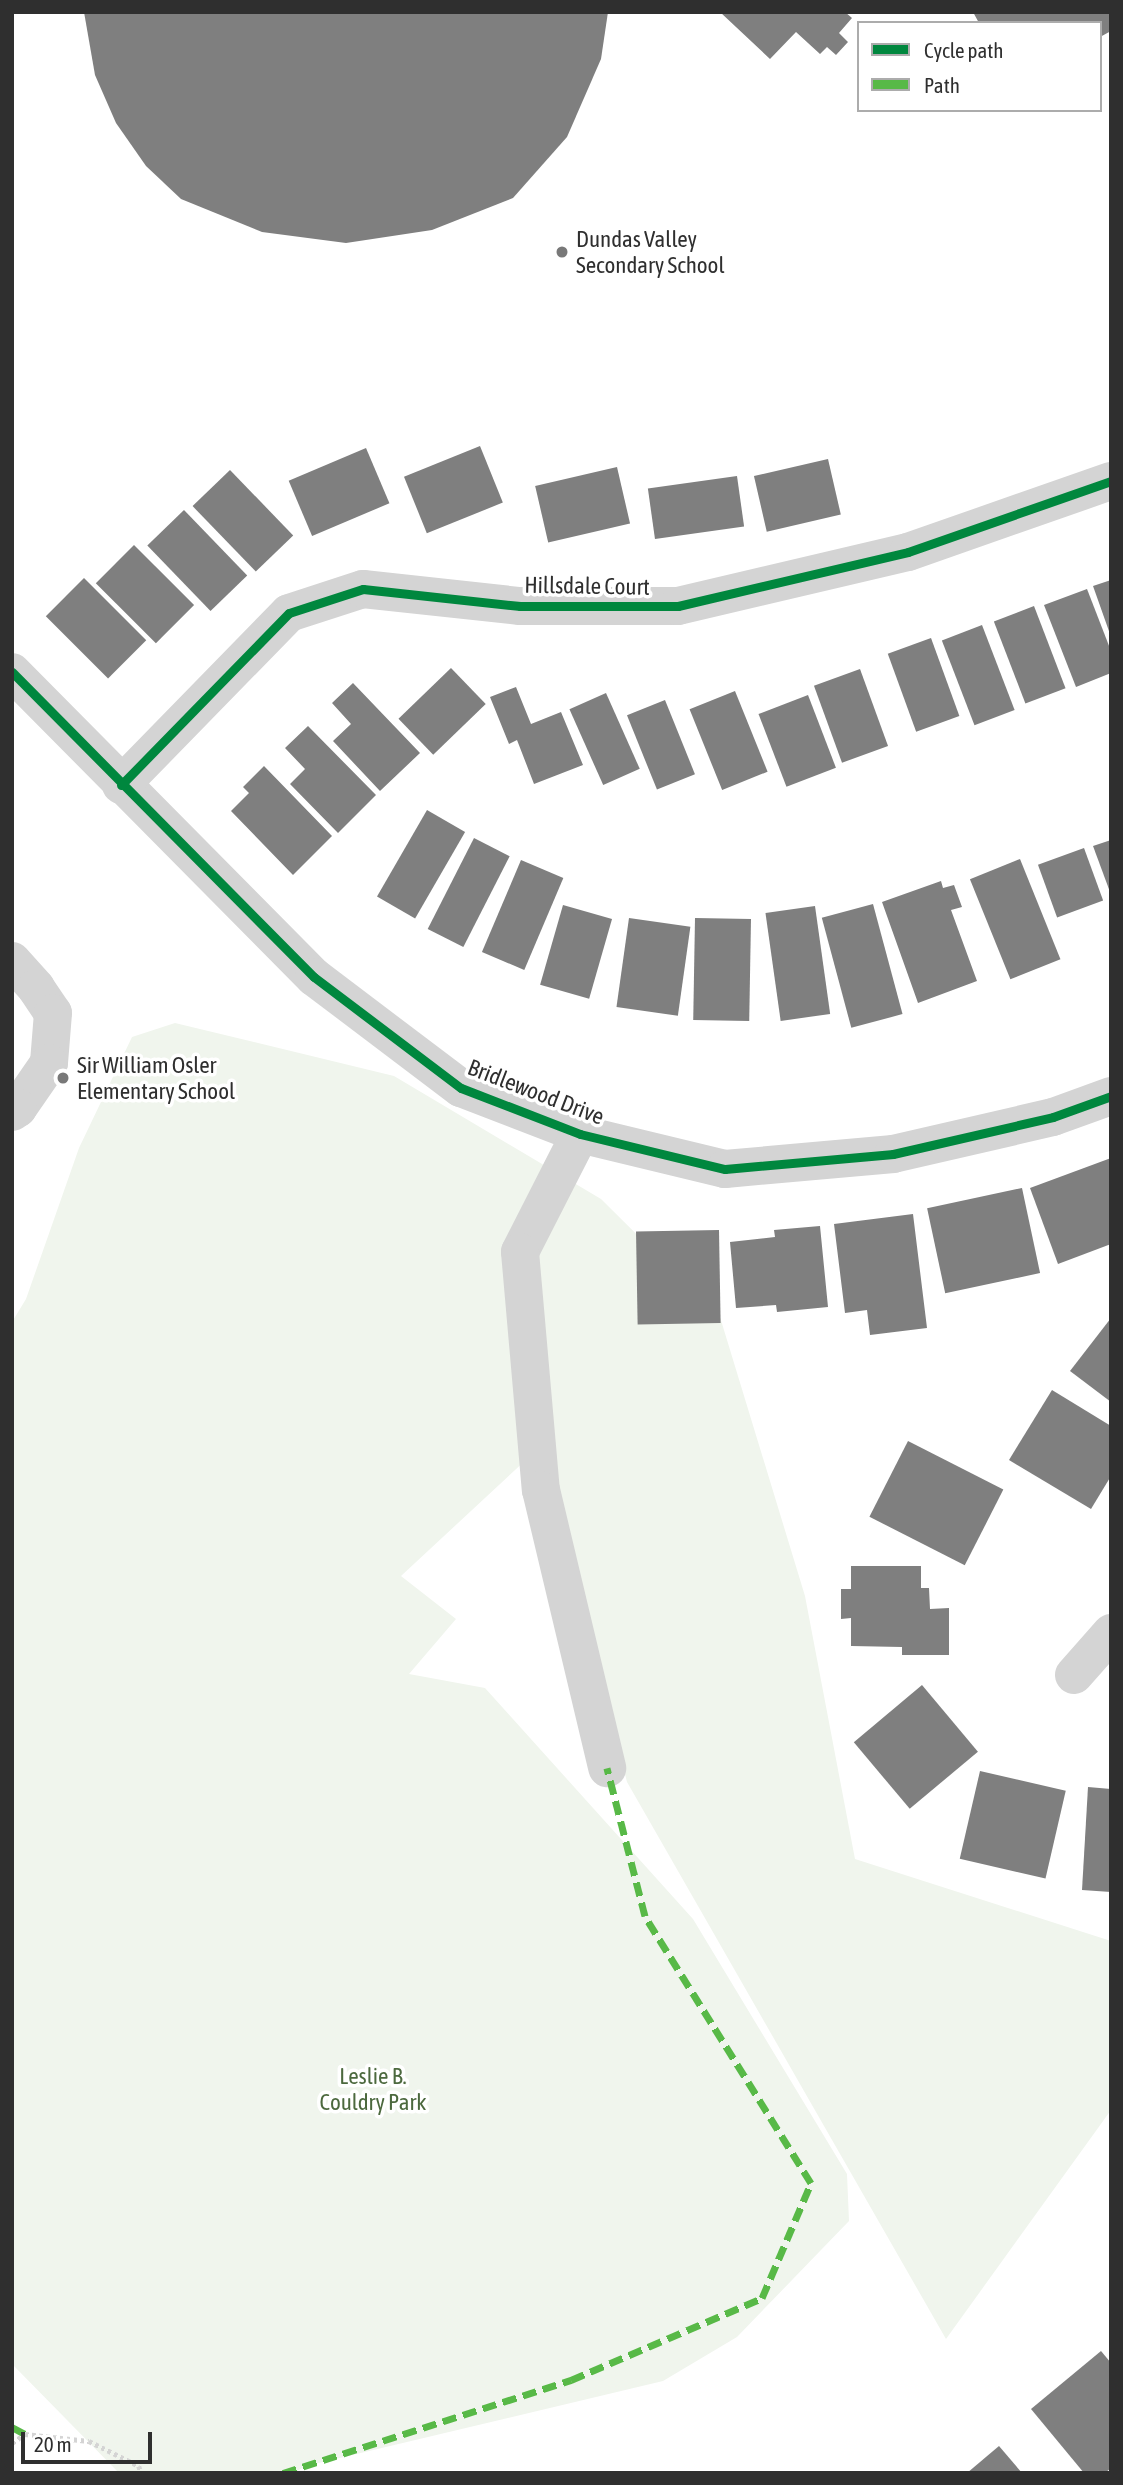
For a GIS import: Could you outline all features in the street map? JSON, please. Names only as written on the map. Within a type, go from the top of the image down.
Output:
[{"type":"street","name":"Hillsdale Court","points":[[121,785],[289,613],[363,589],[520,606],[678,606],[908,552],[1111,481]]},
{"type":"street","name":"Bridlewood Drive","points":[[12,672],[314,977],[461,1088],[580,1133],[725,1169],[893,1154],[1053,1117],[1111,1096]]},
{"type":"street","points":[[12,961],[53,1013],[49,1062],[18,1108],[12,1112]]},
{"type":"street","points":[[580,1133],[520,1252],[541,1490],[607,1768]]},
{"type":"street","points":[[1073,1675],[1111,1633]]},
{"type":"path","points":[[12,2443],[25,2434],[89,2441],[139,2466],[141,2473]]},
{"type":"green space","name":"Leslie B. Couldry Park","points":[[175,1023],[394,1076],[601,1199],[720,1317],[805,1596],[855,1859],[1111,1941],[1111,2110],[946,2339],[627,1782],[542,1445],[401,1576],[456,1619],[409,1674],[485,1688],[693,1919],[847,2174],[849,2221],[737,2337],[663,2381],[306,2466],[293,2473],[119,2473],[12,2364],[12,1322],[26,1299],[79,1148],[132,1037]]},
{"type":"building","points":[[84,12],[608,12],[601,59],[567,137],[513,198],[432,230],[346,243],[262,232],[181,199],[146,166],[116,123],[95,75]]},
{"type":"building","points":[[720,12],[845,12],[852,18],[839,33],[848,42],[836,55],[827,47],[820,54],[796,32],[770,59]]},
{"type":"building","points":[[973,12],[1111,12],[1111,31],[1102,36],[1102,21],[978,21]]},
{"type":"building","points":[[480,446],[503,503],[427,533],[404,477]]},
{"type":"building","points":[[366,448],[389,503],[312,536],[289,481]]},
{"type":"building","points":[[828,459],[841,515],[767,532],[754,476]]},
{"type":"building","points":[[617,467],[630,524],[548,542],[535,486]]},
{"type":"building","points":[[230,470],[293,535],[256,572],[193,506]]},
{"type":"building","points":[[737,476],[744,527],[655,539],[648,489]]},
{"type":"building","points":[[184,510],[247,575],[211,611],[147,545]]},
{"type":"building","points":[[134,545],[194,605],[156,643],[96,583]]},
{"type":"building","points":[[84,578],[146,640],[108,678],[46,616]]},
{"type":"building","points":[[1111,580],[1111,634],[1110,634],[1093,586]]},
{"type":"building","points":[[1087,589],[1111,651],[1111,673],[1076,687],[1044,605]]},
{"type":"building","points":[[1034,606],[1066,688],[1025,704],[994,621]]},
{"type":"building","points":[[982,625],[1015,710],[974,725],[942,640]]},
{"type":"building","points":[[931,638],[959,716],[916,732],[888,654]]},
{"type":"building","points":[[451,668],[486,704],[433,755],[398,719]]},
{"type":"building","points":[[860,669],[888,746],[842,763],[814,686]]},
{"type":"building","points":[[353,683],[420,753],[380,791],[333,741],[351,724],[332,703]]},
{"type":"building","points":[[516,687],[531,724],[561,712],[583,765],[534,784],[517,740],[509,744],[490,697]]},
{"type":"building","points":[[735,691],[768,772],[722,790],[690,709]]},
{"type":"building","points":[[606,693],[640,769],[603,785],[569,709]]},
{"type":"building","points":[[808,695],[836,768],[786,787],[759,714]]},
{"type":"building","points":[[665,700],[695,774],[657,790],[627,715]]},
{"type":"building","points":[[308,726],[376,795],[338,833],[290,784],[305,769],[285,748]]},
{"type":"building","points":[[264,766],[332,836],[293,875],[231,811],[249,793],[243,787]]},
{"type":"building","points":[[427,810],[465,832],[415,919],[377,897]]},
{"type":"building","points":[[474,838],[510,856],[463,947],[428,929]]},
{"type":"building","points":[[1111,840],[1111,892],[1110,892],[1093,846]]},
{"type":"building","points":[[1084,848],[1103,901],[1057,917],[1038,865]]},
{"type":"building","points":[[1020,859],[1060,959],[1010,979],[970,879]]},
{"type":"building","points":[[521,860],[563,878],[524,970],[482,952]]},
{"type":"building","points":[[941,881],[943,888],[954,885],[962,907],[951,910],[977,981],[918,1003],[882,902]]},
{"type":"building","points":[[873,904],[903,1014],[851,1028],[822,918]]},
{"type":"building","points":[[563,905],[612,919],[589,999],[540,985]]},
{"type":"building","points":[[815,906],[830,1014],[781,1021],[765,913]]},
{"type":"building","points":[[629,918],[690,927],[678,1016],[616,1007]]},
{"type":"building","points":[[695,918],[751,919],[749,1021],[693,1020]]},
{"type":"building","points":[[1111,1158],[1111,1244],[1058,1264],[1030,1188]]},
{"type":"building","points":[[1022,1188],[1040,1273],[945,1293],[927,1208]]},
{"type":"building","points":[[913,1214],[927,1328],[870,1335],[867,1310],[845,1313],[834,1224]]},
{"type":"building","points":[[820,1226],[828,1307],[777,1312],[776,1305],[736,1308],[730,1242],[775,1237],[774,1230]]},
{"type":"building","points":[[719,1230],[721,1323],[638,1324],[636,1231]]},
{"type":"building","points":[[1111,1318],[1111,1402],[1070,1371]]},
{"type":"building","points":[[1052,1390],[1111,1426],[1111,1476],[1091,1509],[1009,1460]]},
{"type":"building","points":[[908,1441],[1003,1490],[965,1565],[869,1517]]},
{"type":"building","points":[[851,1566],[921,1566],[921,1588],[929,1588],[930,1609],[949,1608],[949,1655],[902,1655],[902,1647],[851,1646],[851,1618],[841,1619],[841,1589],[851,1589]]},
{"type":"building","points":[[922,1685],[978,1752],[910,1809],[854,1742]]},
{"type":"building","points":[[980,1771],[1066,1791],[1045,1878],[960,1859]]},
{"type":"building","points":[[1088,1787],[1111,1789],[1111,1892],[1082,1890]]},
{"type":"building","points":[[1101,2351],[1111,2363],[1111,2468],[1105,2473],[1084,2473],[1031,2409]]},
{"type":"building","points":[[999,2446],[1022,2473],[967,2473]]},
{"type":"marked path","points":[[283,2473],[571,2380],[762,2298],[811,2183],[645,1916],[607,1768]]},
{"type":"marked path","points":[[12,2427],[25,2434]]},
{"type":"cycle path","points":[[121,785],[289,613],[363,589],[520,606],[678,606],[908,552],[1111,481]]},
{"type":"cycle path","points":[[12,672],[314,977],[461,1088],[580,1134],[725,1169],[893,1154],[1053,1117],[1111,1096]]},
{"type":"place","name":"Dundas Valley Secondary School","points":[[562,252]]},
{"type":"place","name":"Sir William Osler Elementary School","points":[[63,1078]]}]
